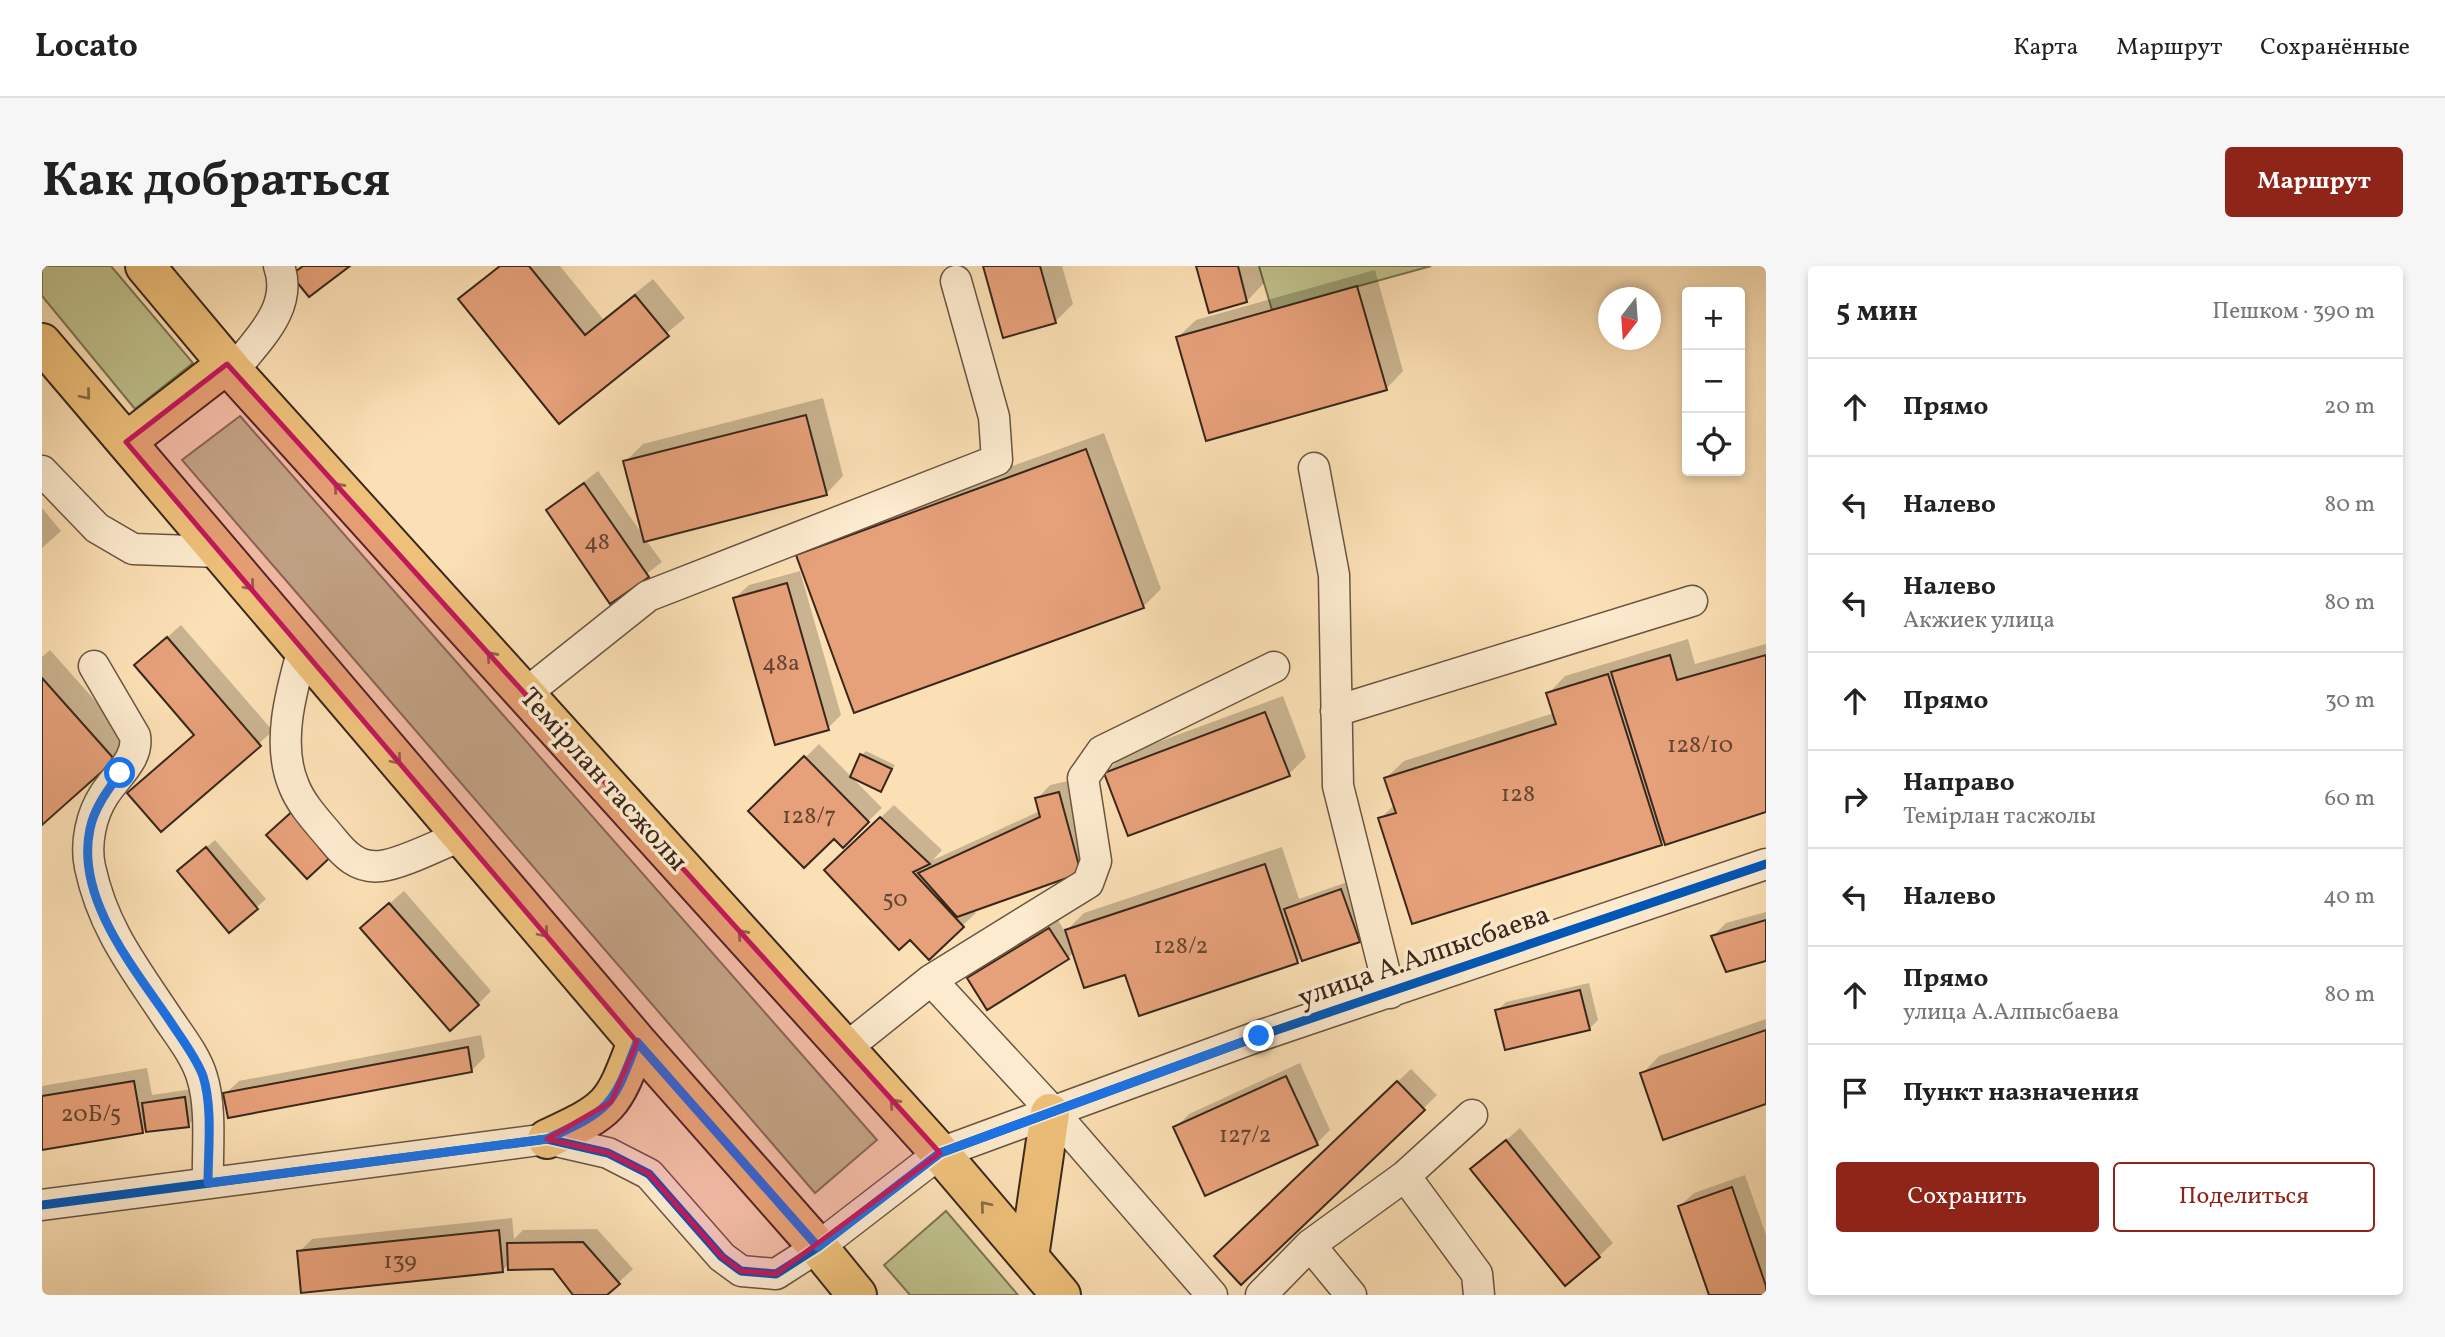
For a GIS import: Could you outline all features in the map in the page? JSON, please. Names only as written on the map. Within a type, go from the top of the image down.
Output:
[{"type":"main road","name":"Темірлан тасжолы","points":[[145,266],[230,367],[940,1153],[1061,1295]]},
{"type":"main road","points":[[42,343],[637,1042],[857,1295]]},
{"type":"main road","points":[[126,442],[230,367]]},
{"type":"main road","points":[[547,1139],[593,1117],[611,1102],[637,1042]]},
{"type":"main road","points":[[1029,1257],[1051,1113]]},
{"type":"street","points":[[230,367],[279,311],[283,295],[279,266]]},
{"type":"street","points":[[525,694],[648,596],[997,460],[994,417],[956,281]]},
{"type":"street","points":[[1314,468],[1334,575],[1338,786],[1390,993]]},
{"type":"street","points":[[42,471],[97,528],[133,549],[220,552]]},
{"type":"street","points":[[1336,711],[1692,601]]},
{"type":"street","points":[[303,649],[289,699],[287,766],[295,789],[307,809],[346,856],[361,864],[381,866],[461,836]]},
{"type":"street","points":[[94,666],[135,736],[136,746],[134,754],[103,797],[90,829],[89,863],[100,909],[113,937],[184,1042],[202,1076],[208,1183]]},
{"type":"street","points":[[846,1048],[931,980],[1088,883],[1096,861],[1083,778],[1102,751],[1275,667]]},
{"type":"street","name":"улица А.Алпысбаева","points":[[547,1139],[608,1153],[649,1174],[722,1257],[741,1271],[776,1274],[818,1247],[940,1153],[1259,1036],[1766,864]]},
{"type":"street","points":[[931,980],[1212,1295]]},
{"type":"street","points":[[1261,1295],[1310,1245],[1405,1176],[1472,1115]]},
{"type":"street","points":[[42,1205],[547,1139]]},
{"type":"street","points":[[1405,1176],[1477,1274],[1479,1295]]},
{"type":"street","points":[[1310,1245],[1351,1295]]},
{"type":"highlighted area","points":[[227,364],[940,1153],[776,1274],[741,1271],[722,1257],[649,1174],[608,1153],[547,1139],[611,1102],[637,1042],[126,442]]},
{"type":"green space","points":[[42,266],[111,266],[193,363],[135,409],[42,296]]},
{"type":"green space","points":[[1259,266],[1431,266],[1272,310]]},
{"type":"green space","points":[[240,416],[877,1140],[815,1193],[182,460]]},
{"type":"green space","points":[[946,1211],[1018,1295],[910,1295],[884,1265]]},
{"type":"building","points":[[303,266],[350,266],[309,297],[291,275]]},
{"type":"building","points":[[500,266],[529,266],[585,335],[635,295],[669,336],[559,424],[458,299]]},
{"type":"building","points":[[983,266],[1040,266],[1056,323],[1003,338]]},
{"type":"building","points":[[1196,266],[1238,266],[1247,302],[1209,313]]},
{"type":"building","points":[[1357,286],[1387,390],[1206,441],[1176,337]]},
{"type":"building","points":[[806,415],[827,495],[644,542],[623,461]]},
{"type":"building","points":[[1086,449],[1144,608],[854,713],[796,555]]},
{"type":"building","points":[[584,483],[649,577],[610,604],[546,510]]},
{"type":"building","points":[[787,583],[829,730],[775,745],[733,598]]},
{"type":"building","points":[[167,637],[261,746],[161,832],[127,793],[194,735],[134,665]]},
{"type":"building","points":[[1670,655],[1677,680],[1766,655],[1766,812],[1665,845],[1611,672]]},
{"type":"building","points":[[1608,674],[1662,845],[1412,924],[1378,818],[1396,813],[1384,778],[1556,724],[1546,693]]},
{"type":"building","points":[[42,678],[115,760],[42,825]]},
{"type":"building","points":[[1265,712],[1290,776],[1128,836],[1104,773]]},
{"type":"building","points":[[860,754],[892,769],[881,792],[850,777]]},
{"type":"building","points":[[804,756],[869,822],[843,848],[834,839],[804,868],[748,811]]},
{"type":"building","points":[[1059,792],[1081,873],[957,917],[918,873],[1040,817],[1035,798]]},
{"type":"building","points":[[296,808],[336,852],[307,879],[266,835]]},
{"type":"building","points":[[880,817],[930,864],[913,872],[964,927],[929,960],[910,940],[899,950],[824,870]]},
{"type":"building","points":[[206,847],[258,909],[229,933],[177,871]]},
{"type":"building","points":[[1265,864],[1298,963],[1139,1016],[1125,975],[1084,988],[1065,930]]},
{"type":"building","points":[[1341,889],[1360,942],[1302,961],[1284,909]]},
{"type":"building","points":[[389,903],[479,1005],[450,1031],[360,928]]},
{"type":"building","points":[[1766,920],[1766,961],[1726,972],[1711,936]]},
{"type":"building","points":[[1049,928],[1069,959],[987,1010],[967,978]]},
{"type":"building","points":[[1580,990],[1590,1030],[1505,1050],[1495,1010]]},
{"type":"building","points":[[1766,1030],[1766,1104],[1663,1140],[1640,1073]]},
{"type":"building","points":[[468,1047],[472,1072],[228,1118],[223,1093]]},
{"type":"building","points":[[1286,1076],[1318,1145],[1205,1196],[1173,1127]]},
{"type":"building","points":[[134,1081],[143,1133],[42,1150],[42,1096]]},
{"type":"building","points":[[1397,1081],[1425,1110],[1241,1285],[1214,1256]]},
{"type":"building","points":[[185,1097],[189,1127],[146,1132],[142,1103]]},
{"type":"building","points":[[1506,1140],[1600,1257],[1565,1286],[1470,1169]]},
{"type":"building","points":[[1732,1187],[1766,1286],[1766,1295],[1709,1295],[1678,1206]]},
{"type":"building","points":[[499,1230],[503,1272],[301,1293],[297,1251]]},
{"type":"building","points":[[583,1242],[620,1284],[607,1295],[573,1295],[553,1269],[508,1270],[507,1243]]},
{"type":"cycle path","points":[[42,1205],[547,1139],[608,1153],[649,1174],[722,1257],[741,1271],[776,1274],[818,1247],[940,1153],[1259,1036],[1766,864]]},
{"type":"route","points":[[120,773],[103,797],[90,829],[89,863],[100,909],[113,937],[184,1042],[202,1076],[206,1106],[208,1183],[547,1139],[593,1117],[611,1102],[637,1042],[818,1247],[940,1153],[1259,1036]]}]
